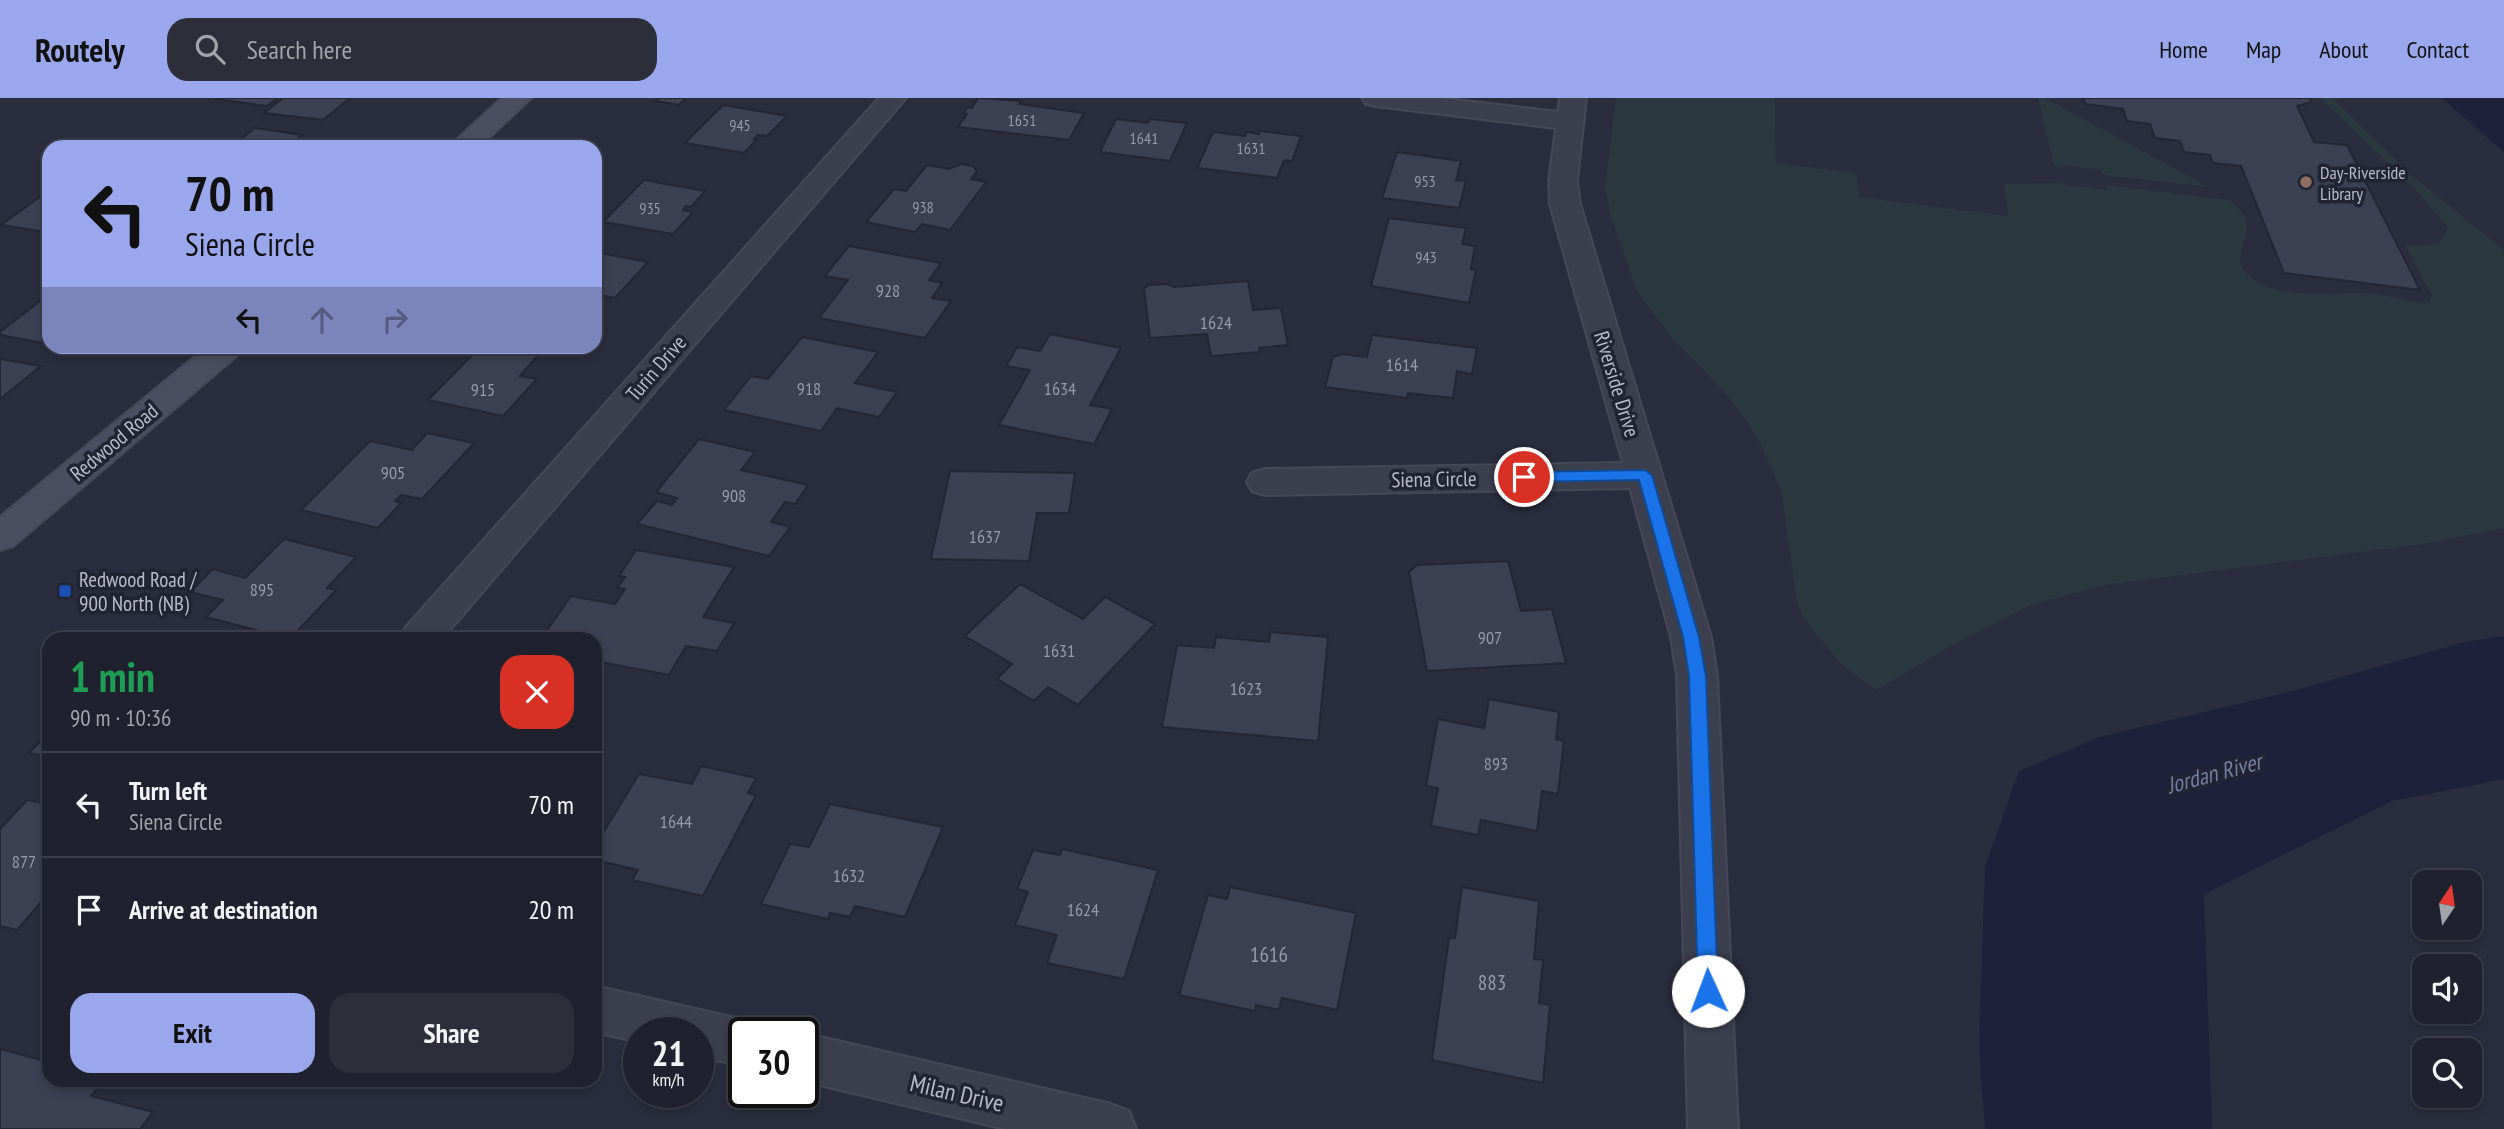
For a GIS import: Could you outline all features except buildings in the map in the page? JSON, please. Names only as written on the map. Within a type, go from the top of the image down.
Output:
[{"type":"main road","points":[[471,140],[518,98]]},
{"type":"main road","name":"Redwood Road","points":[[0,537],[219,354]]},
{"type":"street","name":"Turin Drive","points":[[425,632],[893,98]]},
{"type":"street","points":[[1376,98],[1571,110]]},
{"type":"street","name":"Riverside Drive","points":[[1571,110],[1563,181],[1564,204],[1691,637],[1697,676],[1713,1129]]},
{"type":"street","name":"Siena Circle","points":[[1265,482],[1645,475]]},
{"type":"street","points":[[602,1011],[629,1017]]},
{"type":"street","name":"Milan Drive","points":[[819,1061],[1111,1129]]},
{"type":"shaded area","points":[[1616,98],[1775,98],[1776,163],[1856,173],[1859,197],[2008,216],[2004,184],[2064,183],[2107,190],[2106,185],[2230,200],[2246,219],[2242,268],[2255,280],[2270,288],[2304,294],[2375,294],[2429,302],[2432,295],[2405,245],[2438,244],[2449,228],[2418,193],[2321,98],[2333,98],[2409,173],[2504,250],[2504,528],[2424,544],[2105,585],[2031,605],[1955,644],[1876,690],[1841,664],[1802,616],[1796,598],[1782,494],[1763,449],[1748,423],[1727,395],[1673,339],[1637,292],[1610,213],[1605,188]]},
{"type":"shaded area","points":[[2038,98],[2045,98],[2209,187],[2102,175],[2101,170],[2061,165],[2061,169],[2054,165]]},
{"type":"water","points":[[2442,98],[2504,98],[2504,152]]},
{"type":"water","name":"Jordan River","points":[[2504,636],[2504,779],[2392,801],[2204,894],[2212,1129],[1985,1129],[1979,1048],[1985,867],[2019,771],[2100,737],[2300,689],[2465,642]]},
{"type":"place","name":"Day-Riverside Library","points":[[2306,182]]},
{"type":"place","name":"Redwood Road / 900 North (NB)","points":[[65,591]]},
{"type":"route","points":[[1524,477],[1645,475],[1691,637],[1697,676],[1708,991]]}]
